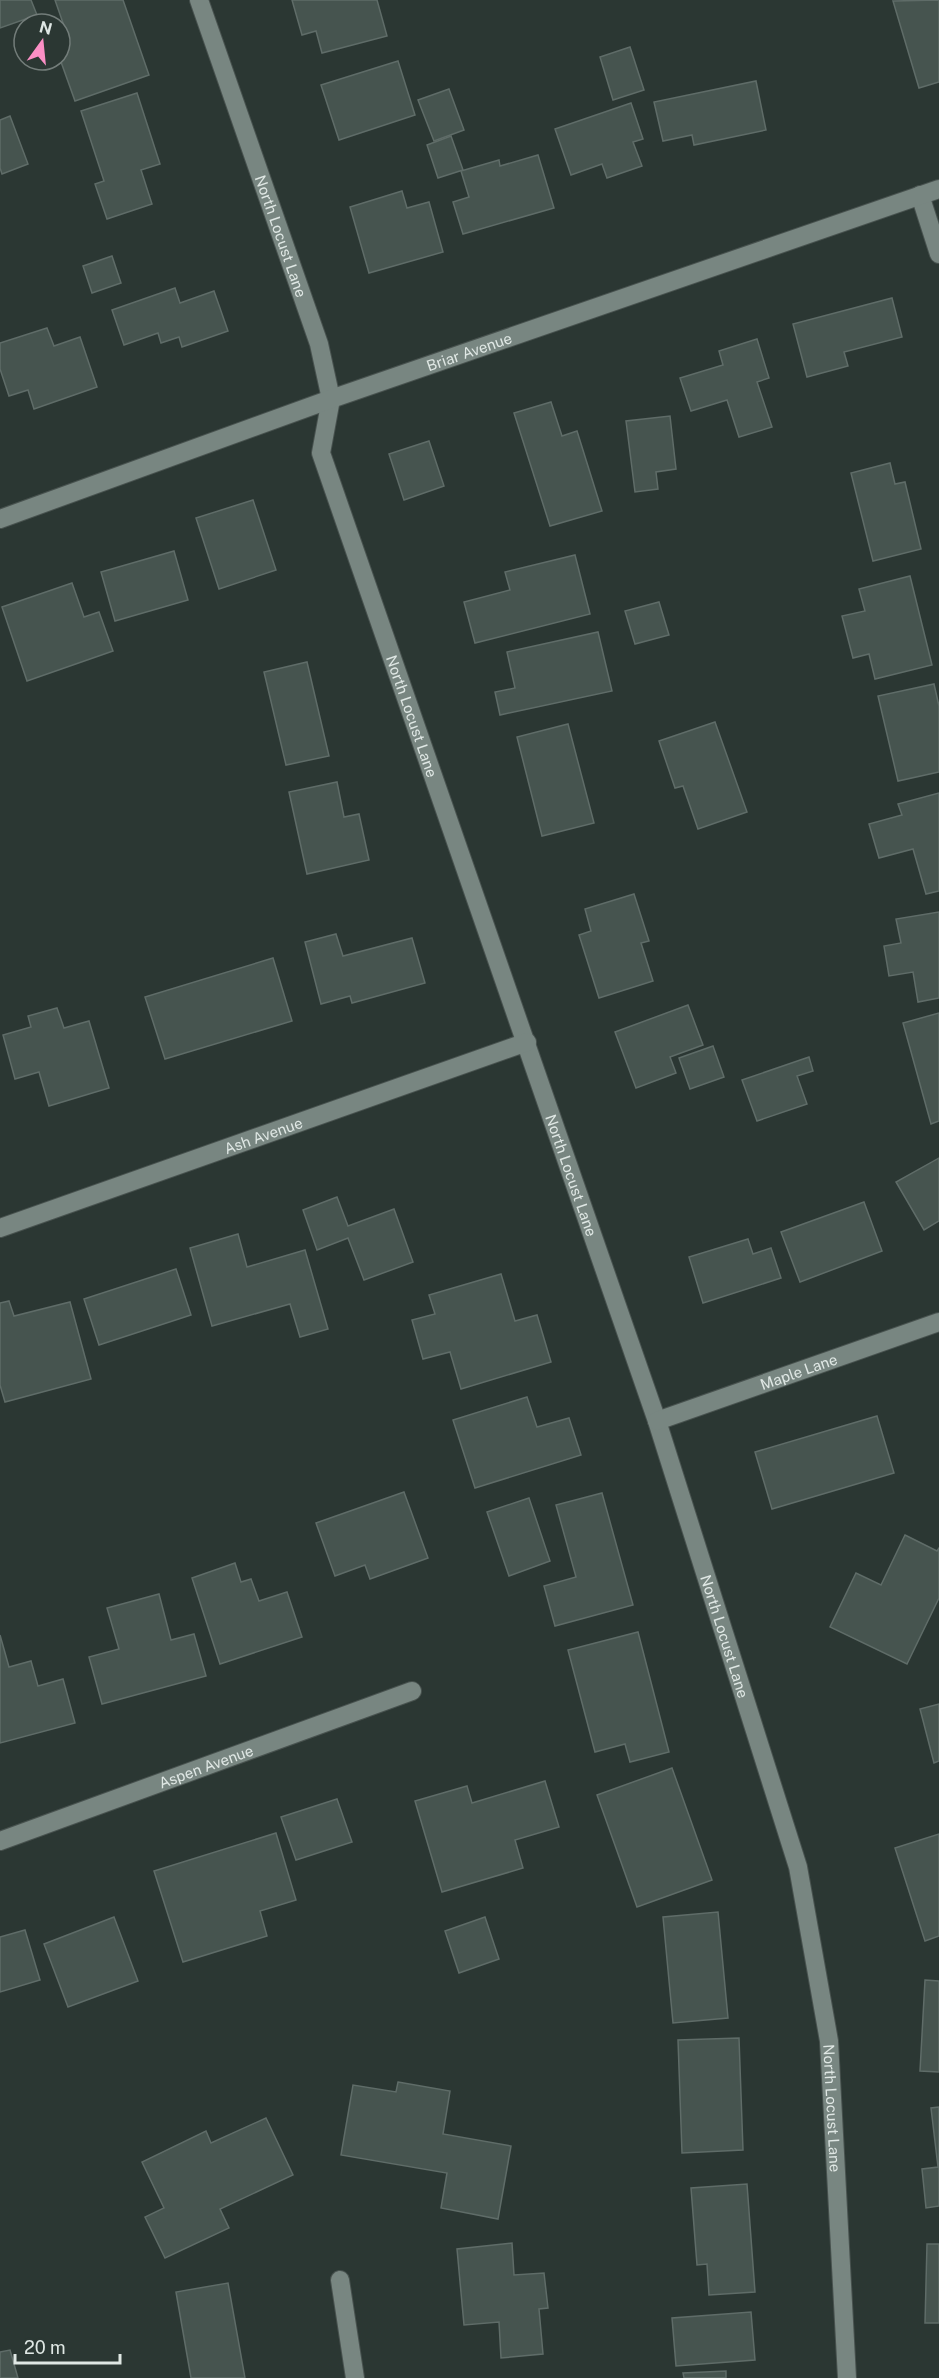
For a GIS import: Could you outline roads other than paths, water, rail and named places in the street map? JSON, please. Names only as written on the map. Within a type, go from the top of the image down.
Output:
[{"type":"street","name":"North Locust Lane","points":[[199,0],[319,344],[331,399],[321,453],[657,1421],[798,1867],[830,2041],[847,2378]]},
{"type":"street","name":"Briar Avenue","points":[[0,519],[331,399],[939,189]]},
{"type":"street","points":[[920,195],[939,254]]},
{"type":"street","name":"Ash Avenue","points":[[0,1228],[527,1042]]},
{"type":"street","name":"Maple Lane","points":[[657,1421],[939,1322]]},
{"type":"street","name":"Aspen Avenue","points":[[0,1840],[412,1691]]},
{"type":"street","points":[[340,2280],[355,2378]]}]
